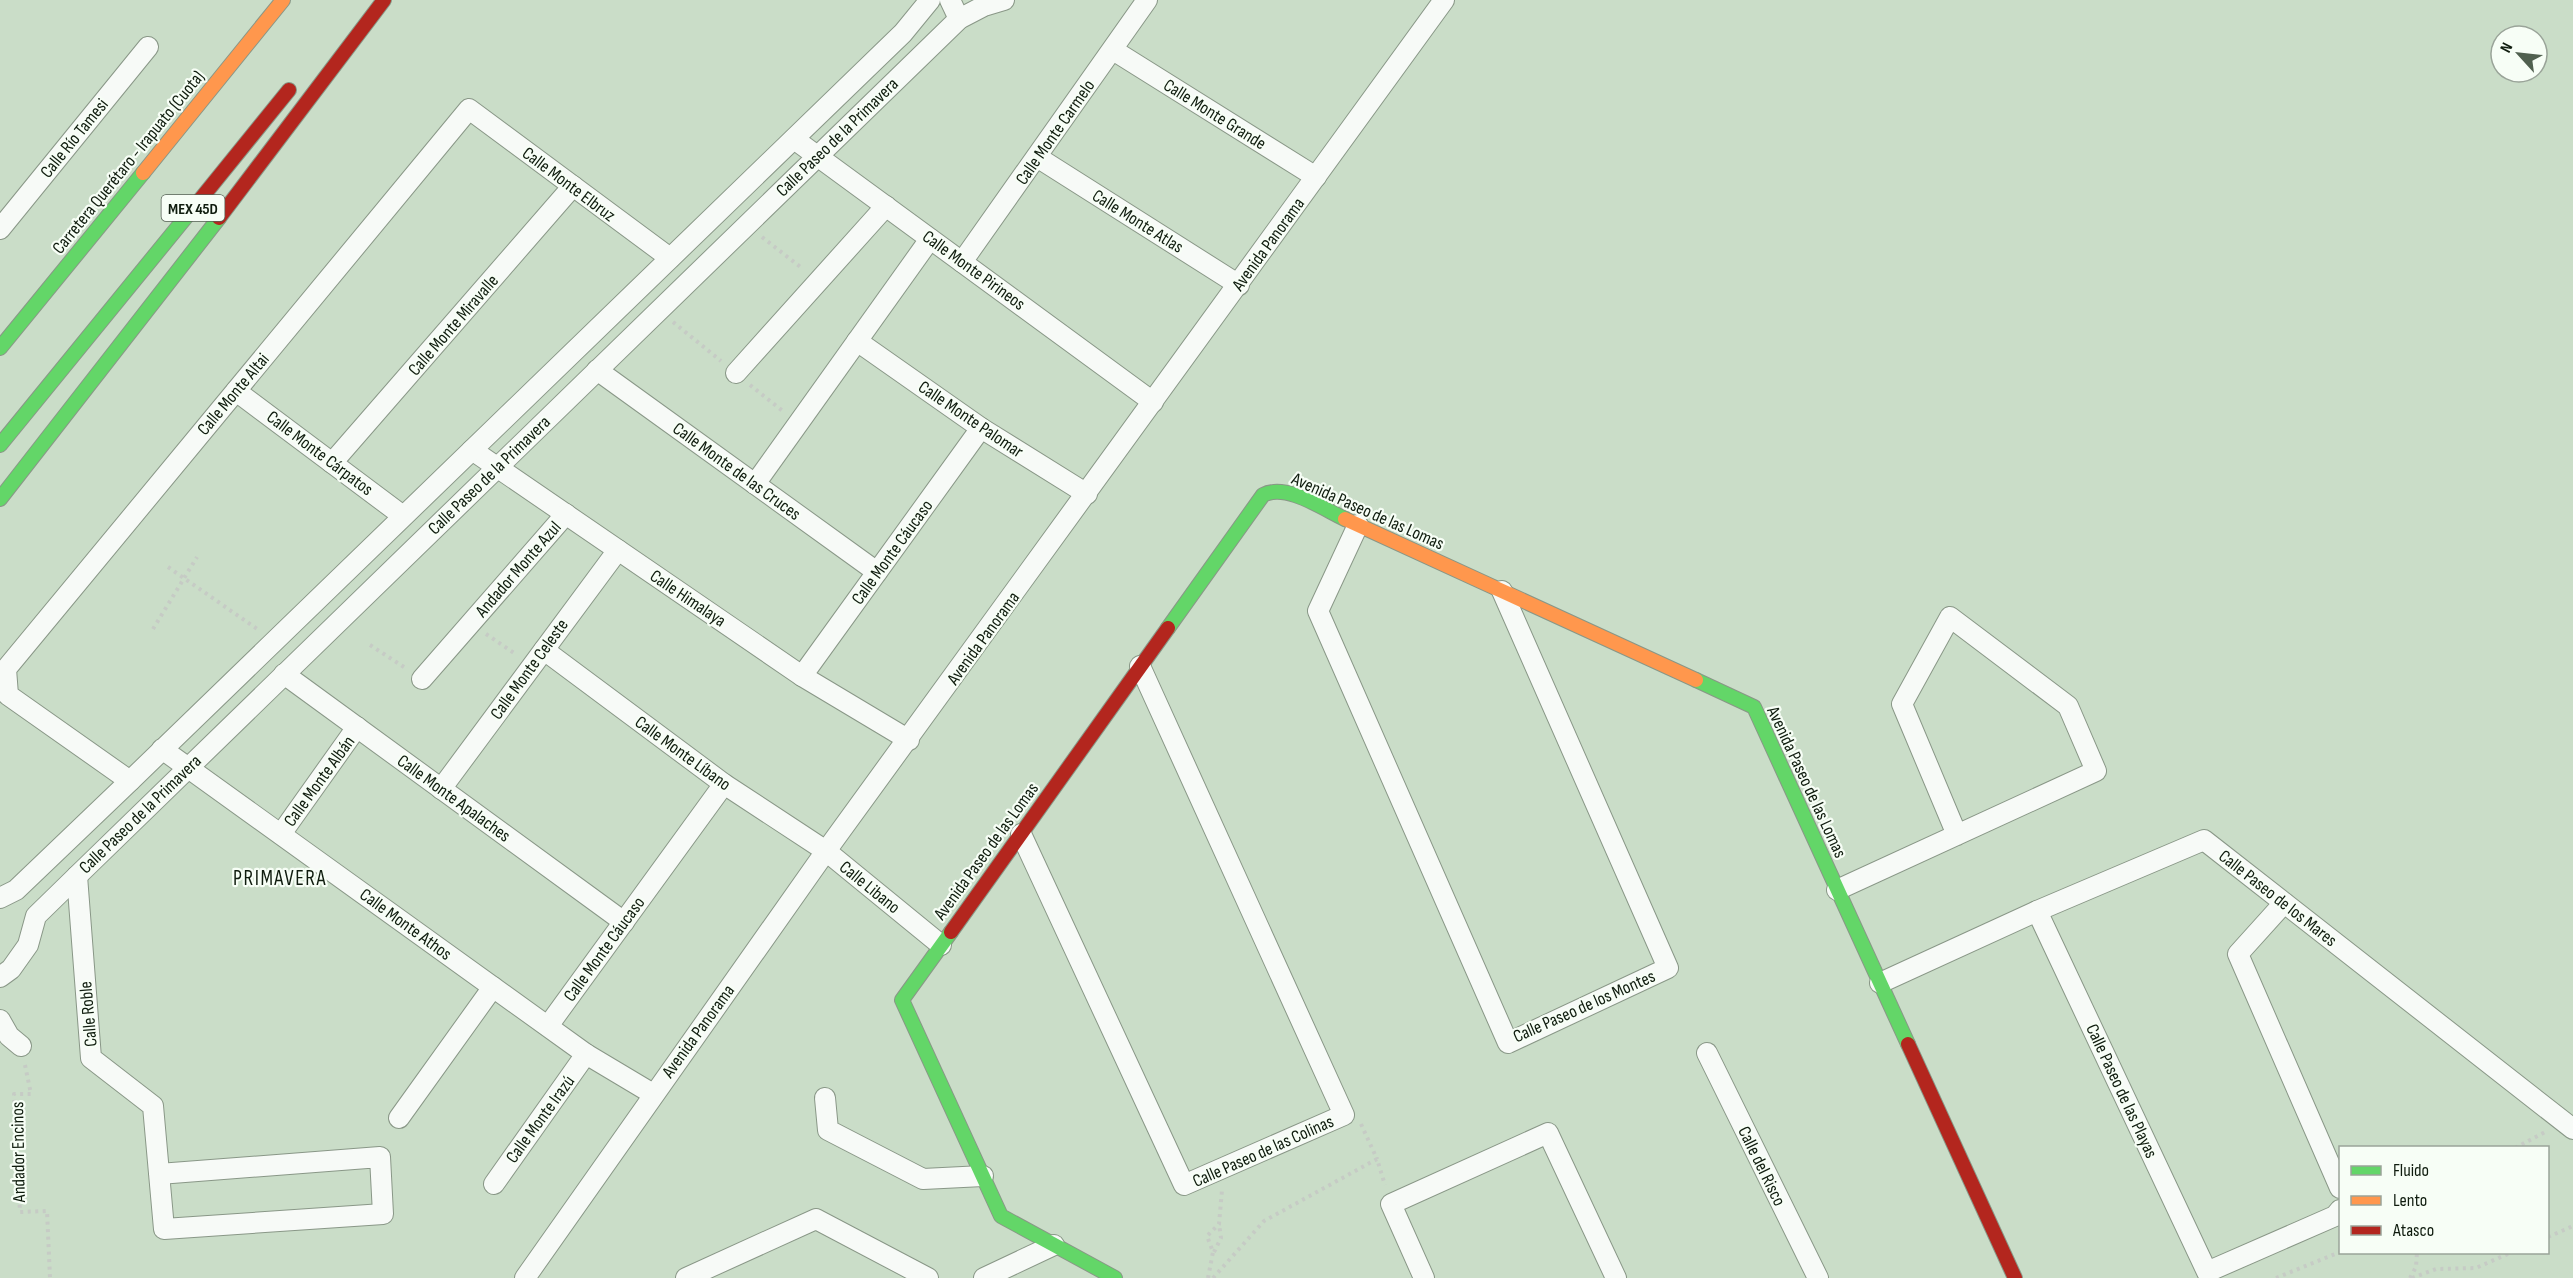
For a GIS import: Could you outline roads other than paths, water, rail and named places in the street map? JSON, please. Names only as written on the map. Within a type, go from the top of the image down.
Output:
[{"type":"main road","name":"Carretera Querétaro - Irapuato (Cuota)","points":[[0,348],[283,0]]},
{"type":"main road","points":[[0,499],[243,188],[384,0]]},
{"type":"main road","name":"MEX 45D","points":[[0,445],[295,83]]},
{"type":"main road","name":"Avenida Paseo de las Lomas","points":[[1116,1278],[1001,1216],[902,1000],[1263,495],[1273,490],[1285,491],[1754,707],[2015,1278]]},
{"type":"street","name":"Calle Paseo de la Primavera","points":[[8,894],[130,781],[273,640],[794,139],[903,33],[930,0]]},
{"type":"street","points":[[950,0],[958,19]]},
{"type":"street","name":"Calle Paseo de la Primavera","points":[[36,916],[958,19],[984,6],[1004,0]]},
{"type":"street","name":"Calle Monte Carmelo","points":[[963,262],[1147,0]]},
{"type":"street","name":"Avenida Panorama","points":[[525,1278],[826,851],[909,741],[1444,0]]},
{"type":"street","name":"Calle Río Tamesi","points":[[0,229],[148,47]]},
{"type":"street","name":"Calle Monte Grande","points":[[1113,50],[1316,177]]},
{"type":"street","name":"Calle Monte Elbruz","points":[[469,109],[670,258]]},
{"type":"street","name":"Calle Monte Altai","points":[[130,781],[8,695],[6,669],[469,109]]},
{"type":"street","name":"Calle Monte Pirineos","points":[[794,139],[1154,402]]},
{"type":"street","name":"Calle Monte Atlas","points":[[1037,158],[1239,285]]},
{"type":"street","name":"Calle Monte Miravalle","points":[[332,463],[573,186]]},
{"type":"street","points":[[736,374],[886,206]]},
{"type":"street","points":[[755,484],[930,239]]},
{"type":"street","name":"Calle Monte Palomar","points":[[857,341],[981,428],[1088,494]]},
{"type":"street","name":"Calle Monte de las Cruces","points":[[597,370],[877,572]]},
{"type":"street","name":"Calle Monte Cárpatos","points":[[236,391],[403,516]]},
{"type":"street","name":"Calle Monte Cáucaso","points":[[802,676],[981,428]]},
{"type":"street","name":"Calle Himalaya","points":[[472,450],[802,676],[909,741]]},
{"type":"street","name":"Andador Monte Azul","points":[[422,679],[566,514]]},
{"type":"street","name":"Calle Paseo de los Montes","points":[[1358,525],[1318,611],[1508,1043],[1668,968],[1502,591]]},
{"type":"street","name":"Calle Monte Celeste","points":[[441,789],[618,550]]},
{"type":"street","points":[[1837,890],[1957,836],[2096,771],[2068,706],[1950,617],[1902,704],[1957,836]]},
{"type":"street","name":"Calle Monte Líbano","points":[[538,657],[826,851]]},
{"type":"street","name":"Calle Paseo de las Colinas","points":[[1021,834],[1184,1185],[1344,1115],[1140,666]]},
{"type":"street","name":"Calle Monte Apalaches","points":[[284,674],[624,922]]},
{"type":"street","name":"Calle Monte Albán","points":[[281,834],[357,728]]},
{"type":"street","name":"Calle Monte Athos","points":[[162,749],[586,1054],[653,1094]]},
{"type":"street","name":"Calle Monte Cáucaso","points":[[548,1026],[724,784]]},
{"type":"street","name":"Calle Paseo de los Mares","points":[[1880,982],[2037,911],[2204,840],[2569,1126]]},
{"type":"street","name":"Calle Libano","points":[[826,851],[941,945]]},
{"type":"street","name":"Calle Roble","points":[[77,876],[91,1058],[153,1106],[159,1174],[164,1229],[383,1214],[380,1157],[159,1174]]},
{"type":"street","points":[[0,977],[11,969],[28,945],[36,916],[8,894]]},
{"type":"street","points":[[2284,903],[2238,954],[2339,1186]]},
{"type":"street","name":"Calle Paseo de las Playas","points":[[2037,911],[2207,1272],[2335,1216],[2339,1211]]},
{"type":"street","points":[[399,1118],[493,987]]},
{"type":"street","points":[[0,1020],[9,1036],[21,1046]]},
{"type":"street","name":"Calle del Risco","points":[[1707,1053],[1818,1278]]},
{"type":"street","name":"Calle Monte Irazú","points":[[494,1184],[586,1054]]},
{"type":"street","points":[[825,1098],[828,1130],[922,1179],[983,1176]]},
{"type":"street","points":[[1424,1278],[1391,1204],[1548,1133],[1616,1278]]},
{"type":"street","points":[[686,1278],[816,1220],[928,1278]]},
{"type":"street","points":[[984,1278],[1054,1245]]},
{"type":"district","name":"PRIMAVERA","points":[[280,878]]}]
